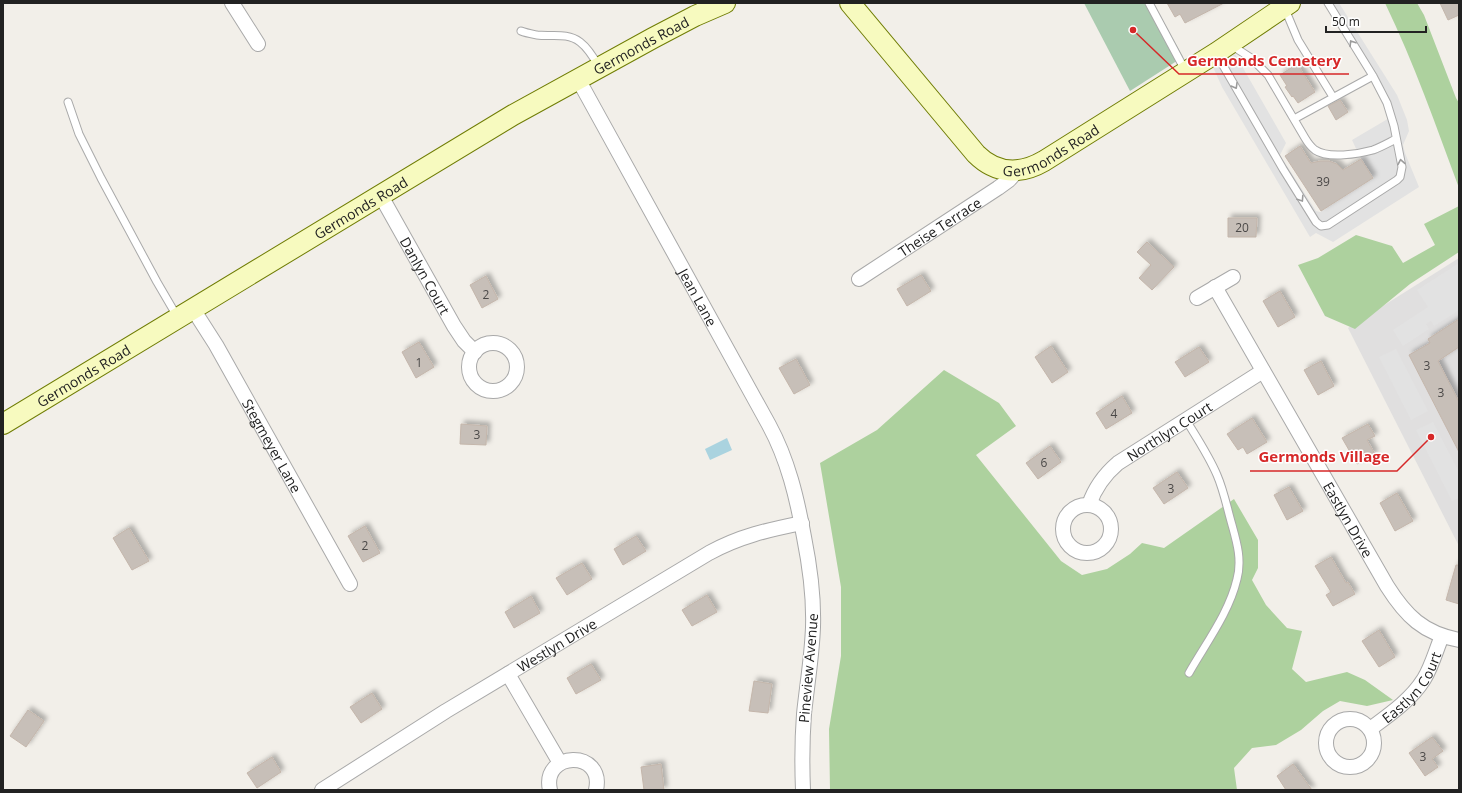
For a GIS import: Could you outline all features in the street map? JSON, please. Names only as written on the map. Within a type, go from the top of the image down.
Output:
[{"type":"street","points":[[232,3],[258,44]]},
{"type":"street","name":"Germonds Road","points":[[3,424],[514,115],[676,25],[725,3]]},
{"type":"street","name":"Germonds Road","points":[[850,3],[980,158],[988,164],[1005,171],[1017,171],[1031,168],[1044,161],[1186,72],[1287,5]]},
{"type":"street","name":"Jean Lane","points":[[578,79],[777,439],[790,474],[802,523]]},
{"type":"street","name":"Theise Terrace","points":[[859,279],[1005,183],[1017,171]]},
{"type":"street","name":"Danlyn Court","points":[[381,196],[454,326],[464,341],[475,352]]},
{"type":"street","points":[[1197,298],[1233,277]]},
{"type":"street","name":"Eastlyn Drive","points":[[1215,287],[1396,600],[1405,612],[1419,624],[1442,636],[1459,640]]},
{"type":"street","name":"Stegmeyer Lane","points":[[186,313],[220,352],[350,584]]},
{"type":"street","name":"Northlyn Court","points":[[1089,505],[1097,486],[1110,469],[1263,371]]},
{"type":"street","name":"Westlyn Drive","points":[[322,790],[439,715],[718,548],[746,536],[802,523]]},
{"type":"street","name":"Pineview Avenue","points":[[802,523],[809,564],[813,614],[812,644],[802,734],[803,790]]},
{"type":"street","name":"Eastlyn Court","points":[[1370,729],[1401,705],[1419,686],[1429,669],[1442,636]]},
{"type":"street","points":[[508,674],[560,763]]},
{"type":"street","points":[[550,790],[549,780],[555,767],[560,763],[576,759],[586,763],[592,768],[596,775],[596,790]]},
{"type":"lane","points":[[1149,3],[1186,72]]},
{"type":"lane","points":[[1222,48],[1286,174],[1316,222],[1321,226],[1328,225],[1398,180],[1402,167],[1387,103],[1373,76],[1328,3]]},
{"type":"lane","points":[[1287,5],[1298,40],[1333,97]]},
{"type":"lane","points":[[521,31],[537,35],[570,37],[580,42],[591,54],[599,67]]},
{"type":"lane","points":[[1222,48],[1251,58],[1263,70],[1272,82],[1310,146],[1316,151],[1324,154],[1342,155],[1368,151],[1396,139]]},
{"type":"lane","points":[[1294,119],[1373,76]]},
{"type":"lane","points":[[68,102],[79,134],[154,277],[186,313]]},
{"type":"lane","points":[[1186,420],[1205,450],[1217,475],[1237,544],[1239,560],[1237,579],[1231,599],[1217,627],[1189,673]]},
{"type":"shaded area","points":[[1328,3],[1339,3],[1397,95],[1407,120],[1409,131],[1403,145],[1419,187],[1333,242],[1316,233],[1310,237],[1222,87],[1213,67],[1235,54],[1286,143],[1280,155],[1316,211],[1320,212],[1373,178],[1360,157],[1352,140],[1391,117],[1387,103]]},
{"type":"shaded area","points":[[1459,258],[1459,546],[1348,328]]},
{"type":"shaded area","points":[[1459,263],[1459,310],[1434,326],[1431,321],[1426,324],[1429,329],[1403,346],[1393,330],[1428,307],[1417,290]]},
{"type":"shaded area","points":[[1396,349],[1428,411],[1411,420],[1379,357]]},
{"type":"shaded area","points":[[1433,422],[1459,472],[1459,498],[1452,501],[1416,430]]},
{"type":"green space","points":[[1084,3],[1153,3],[1183,57],[1130,91]]},
{"type":"green space","points":[[1385,3],[1417,3],[1424,15],[1459,103],[1459,188],[1415,72]]},
{"type":"green space","points":[[1459,206],[1459,252],[1410,284],[1355,329],[1325,316],[1298,265],[1318,258],[1356,235],[1392,246],[1403,263],[1435,245],[1424,224]]},
{"type":"green space","points":[[944,370],[999,403],[1016,426],[976,455],[1061,561],[1082,575],[1107,569],[1130,554],[1142,543],[1164,548],[1234,499],[1258,540],[1258,568],[1252,580],[1266,605],[1287,628],[1302,631],[1292,669],[1306,682],[1347,672],[1365,680],[1393,700],[1367,706],[1340,701],[1323,711],[1301,730],[1276,745],[1252,748],[1234,768],[1237,790],[830,790],[829,729],[841,656],[841,587],[820,463],[877,430]]},
{"type":"water","points":[[727,438],[732,450],[710,460],[705,449]]},
{"type":"building","points":[[1167,3],[1224,3],[1185,23],[1180,14],[1175,17]]},
{"type":"building","points":[[1440,3],[1459,3],[1459,15],[1448,20]]},
{"type":"building","points":[[1297,64],[1315,92],[1298,103],[1285,87],[1287,86],[1280,75]]},
{"type":"building","points":[[1340,100],[1348,112],[1336,120],[1328,106]]},
{"type":"building","points":[[1300,146],[1311,163],[1329,161],[1337,164],[1343,170],[1361,159],[1373,178],[1321,211],[1285,156]]},
{"type":"building","points":[[1228,218],[1257,218],[1256,237],[1228,237]]},
{"type":"building","points":[[1147,242],[1174,267],[1152,290],[1139,278],[1151,265],[1137,252]]},
{"type":"building","points":[[921,275],[931,291],[907,306],[897,289]]},
{"type":"building","points":[[486,276],[498,299],[482,308],[470,285]]},
{"type":"building","points":[[1280,291],[1295,317],[1278,327],[1263,301]]},
{"type":"building","points":[[1459,319],[1459,347],[1438,361],[1459,402],[1459,452],[1409,355],[1430,343],[1428,339]]},
{"type":"building","points":[[419,342],[434,367],[416,378],[402,352]]},
{"type":"building","points":[[1051,346],[1068,372],[1052,383],[1035,357]]},
{"type":"building","points":[[1199,347],[1209,362],[1185,377],[1175,362]]},
{"type":"building","points":[[796,359],[810,385],[794,394],[779,368]]},
{"type":"building","points":[[1321,361],[1334,386],[1318,395],[1304,370]]},
{"type":"building","points":[[1122,396],[1132,413],[1106,429],[1096,413]]},
{"type":"building","points":[[1252,418],[1267,442],[1247,454],[1243,447],[1238,450],[1227,434]]},
{"type":"building","points":[[461,424],[487,426],[486,445],[460,444]]},
{"type":"building","points":[[1368,424],[1375,436],[1367,440],[1375,454],[1357,464],[1342,438]]},
{"type":"building","points":[[1050,446],[1061,462],[1038,479],[1026,463]]},
{"type":"building","points":[[1177,472],[1188,488],[1164,504],[1153,488]]},
{"type":"building","points":[[1289,487],[1303,511],[1287,520],[1274,495]]},
{"type":"building","points":[[1397,493],[1413,521],[1395,531],[1380,503]]},
{"type":"building","points":[[365,526],[380,553],[363,562],[348,536]]},
{"type":"building","points":[[129,528],[149,561],[132,570],[113,538]]},
{"type":"building","points":[[636,536],[646,551],[623,565],[614,549]]},
{"type":"building","points":[[1331,557],[1346,583],[1348,582],[1355,594],[1333,606],[1326,595],[1331,592],[1315,566]]},
{"type":"building","points":[[582,563],[592,579],[567,595],[556,578]]},
{"type":"building","points":[[1456,565],[1459,565],[1459,604],[1446,600]]},
{"type":"building","points":[[707,595],[717,612],[692,626],[682,610]]},
{"type":"building","points":[[531,596],[540,613],[514,628],[505,612]]},
{"type":"building","points":[[1379,630],[1395,657],[1379,667],[1362,641]]},
{"type":"building","points":[[591,664],[601,680],[576,694],[567,678]]},
{"type":"building","points":[[754,681],[772,684],[768,713],[749,711]]},
{"type":"building","points":[[372,693],[382,709],[361,723],[350,707]]},
{"type":"building","points":[[28,710],[44,721],[26,747],[10,736]]},
{"type":"building","points":[[1432,737],[1443,751],[1432,759],[1438,767],[1425,776],[1409,753]]},
{"type":"building","points":[[272,757],[281,772],[257,788],[247,773]]},
{"type":"building","points":[[661,764],[664,790],[644,790],[641,767]]},
{"type":"building","points":[[1293,764],[1312,790],[1286,790],[1277,776]]},
{"type":"place","name":"Germonds Cemetery","points":[[1133,30]]},
{"type":"place","name":"Germonds Village","points":[[1431,437]]}]
